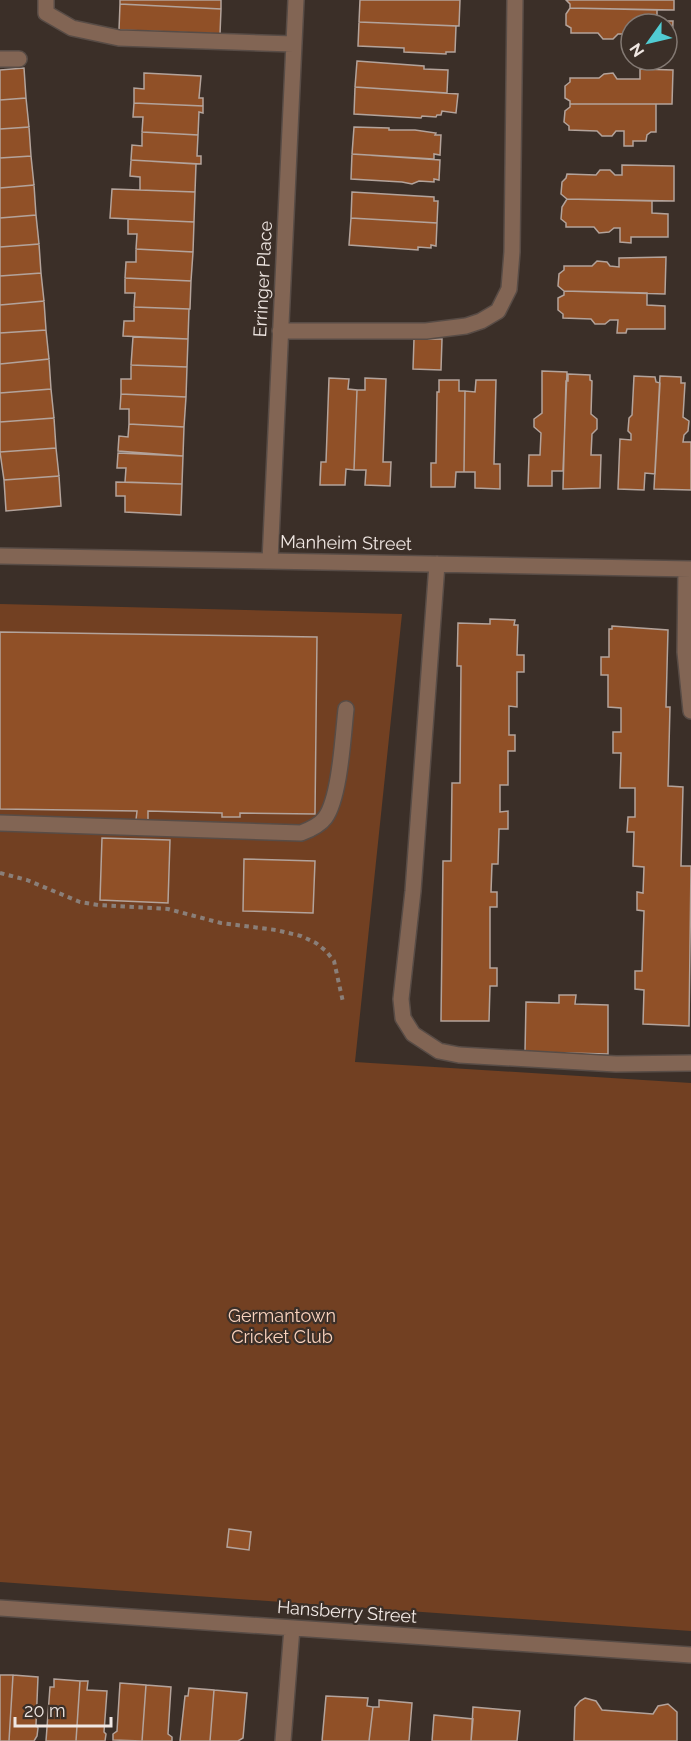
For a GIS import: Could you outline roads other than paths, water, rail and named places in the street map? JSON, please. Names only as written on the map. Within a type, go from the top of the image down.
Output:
[{"type":"street","points":[[46,0],[46,14],[72,28],[96,34],[119,38],[293,44]]},
{"type":"street","name":"Erringer Place","points":[[270,561],[296,0]]},
{"type":"street","points":[[280,331],[426,331],[466,326],[481,321],[498,311],[509,289],[512,252],[515,0]]},
{"type":"street","points":[[0,59],[19,59]]},
{"type":"street","name":"Manheim Street","points":[[0,556],[689,569]]},
{"type":"street","points":[[437,564],[412,891],[401,999],[403,1018],[413,1034],[425,1043],[438,1051],[459,1055],[616,1064],[691,1063]]},
{"type":"street","points":[[689,569],[685,652],[691,711]]},
{"type":"street","points":[[0,823],[301,833],[312,829],[325,819],[334,798],[346,709]]},
{"type":"street","name":"Hansberry Street","points":[[0,1608],[691,1655]]},
{"type":"street","points":[[283,1741],[292,1628]]},
{"type":"park label","name":"Germantown Cricket Club","points":[[282,1326]]}]
